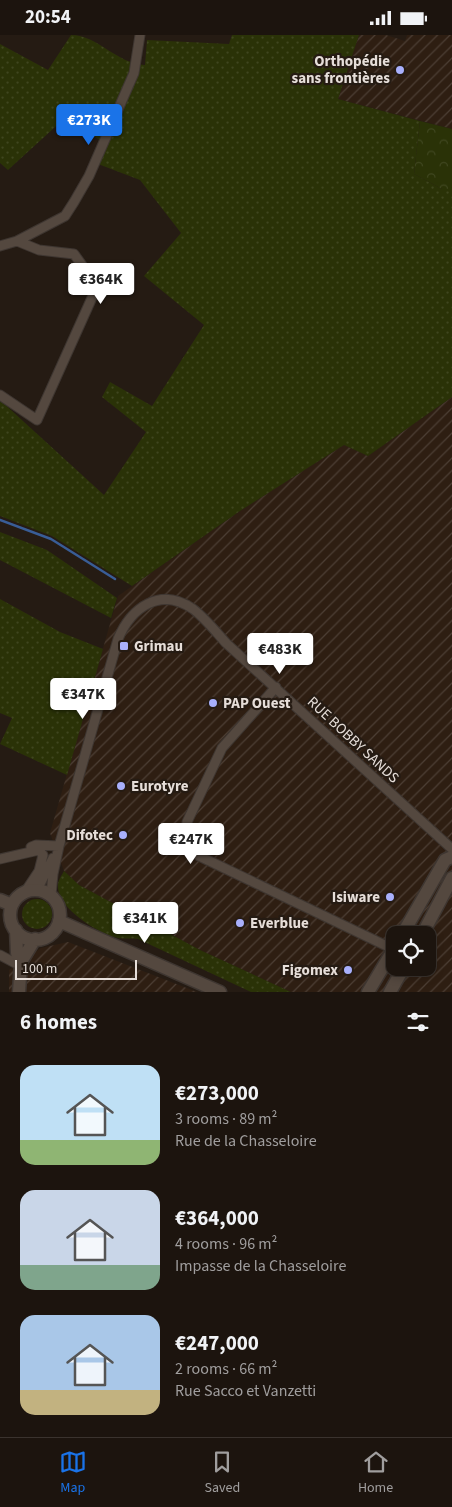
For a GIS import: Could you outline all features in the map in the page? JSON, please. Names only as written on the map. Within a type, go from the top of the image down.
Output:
[{"type":"street","points":[[0,246],[17,241],[65,216],[89,176],[134,73],[140,35]]},
{"type":"street","points":[[0,395],[37,420],[95,291],[94,283],[81,261],[74,254],[39,250],[17,241]]},
{"type":"street","name":"RUE BOBBY SANDS","points":[[59,846],[118,639],[125,623],[136,610],[153,602],[173,601],[192,609],[452,849]]},
{"type":"street","points":[[276,687],[222,748],[187,822],[187,840],[199,856],[386,945]]},
{"type":"street","points":[[20,854],[36,845],[59,846]]},
{"type":"street","points":[[19,992],[20,962],[17,953],[16,930],[6,903],[31,891],[59,846]]},
{"type":"street","points":[[16,930],[22,936],[35,939],[48,936],[59,921],[59,907],[51,895],[52,874],[59,846]]},
{"type":"street","points":[[0,859],[39,850],[43,855],[31,891]]},
{"type":"street","points":[[407,926],[445,861],[452,857]]},
{"type":"street","points":[[427,926],[452,878]]},
{"type":"street","points":[[31,891],[51,895]]},
{"type":"street","points":[[59,921],[220,992]]},
{"type":"street","points":[[20,962],[35,939]]},
{"type":"street","points":[[0,955],[15,963],[20,962]]},
{"type":"street","points":[[368,992],[386,962]]},
{"type":"street","points":[[390,992],[399,976]]},
{"type":"shaded area","name":"Orthopédie sans frontières","points":[[359,35],[386,35],[405,41],[407,35],[452,35],[452,129],[338,99]]},
{"type":"shaded area","points":[[452,397],[452,992],[291,992],[200,950],[79,885],[64,871],[50,833],[118,596],[240,511],[344,445],[368,456]]},
{"type":"shaded area","points":[[68,942],[197,992],[9,992],[9,970],[41,948]]},
{"type":"green space","points":[[71,35],[81,36],[90,40],[125,60],[145,65],[147,40],[229,44],[232,35],[359,35],[338,99],[420,121],[414,174],[442,189],[452,189],[452,397],[368,456],[344,445],[240,511],[132,586],[52,536],[0,516],[0,400],[104,495],[146,432],[102,397],[110,382],[152,406],[204,325],[144,276],[181,233],[140,180],[98,164],[106,144],[65,118],[8,170],[0,163],[0,44],[48,70]]},
{"type":"green space","points":[[420,121],[452,129],[452,189],[442,189],[414,174]]},
{"type":"green space","points":[[0,532],[47,550],[117,598],[111,618],[0,560]]},
{"type":"green space","points":[[0,599],[60,632],[103,649],[67,775],[0,744],[12,718],[0,713]]},
{"type":"green space","points":[[64,871],[79,885],[200,950],[291,992],[251,992],[138,939],[110,936],[90,926],[71,911],[59,894],[59,879]]},
{"type":"green space","points":[[37,899],[48,903],[52,914],[48,925],[37,929],[26,925],[22,914],[26,903]]},
{"type":"waterway","points":[[0,520],[51,539],[115,579]]},
{"type":"place","name":"Orthopédie sans frontières","points":[[400,70]]},
{"type":"place","name":"Grimau","points":[[124,646]]},
{"type":"place","name":"PAP Ouest","points":[[213,703]]},
{"type":"place","name":"Eurotyre","points":[[121,786]]},
{"type":"place","name":"Difotec","points":[[123,835]]},
{"type":"place","name":"Isiware","points":[[390,897]]},
{"type":"place","name":"Everblue","points":[[240,923]]},
{"type":"place","name":"Figomex","points":[[348,970]]}]
